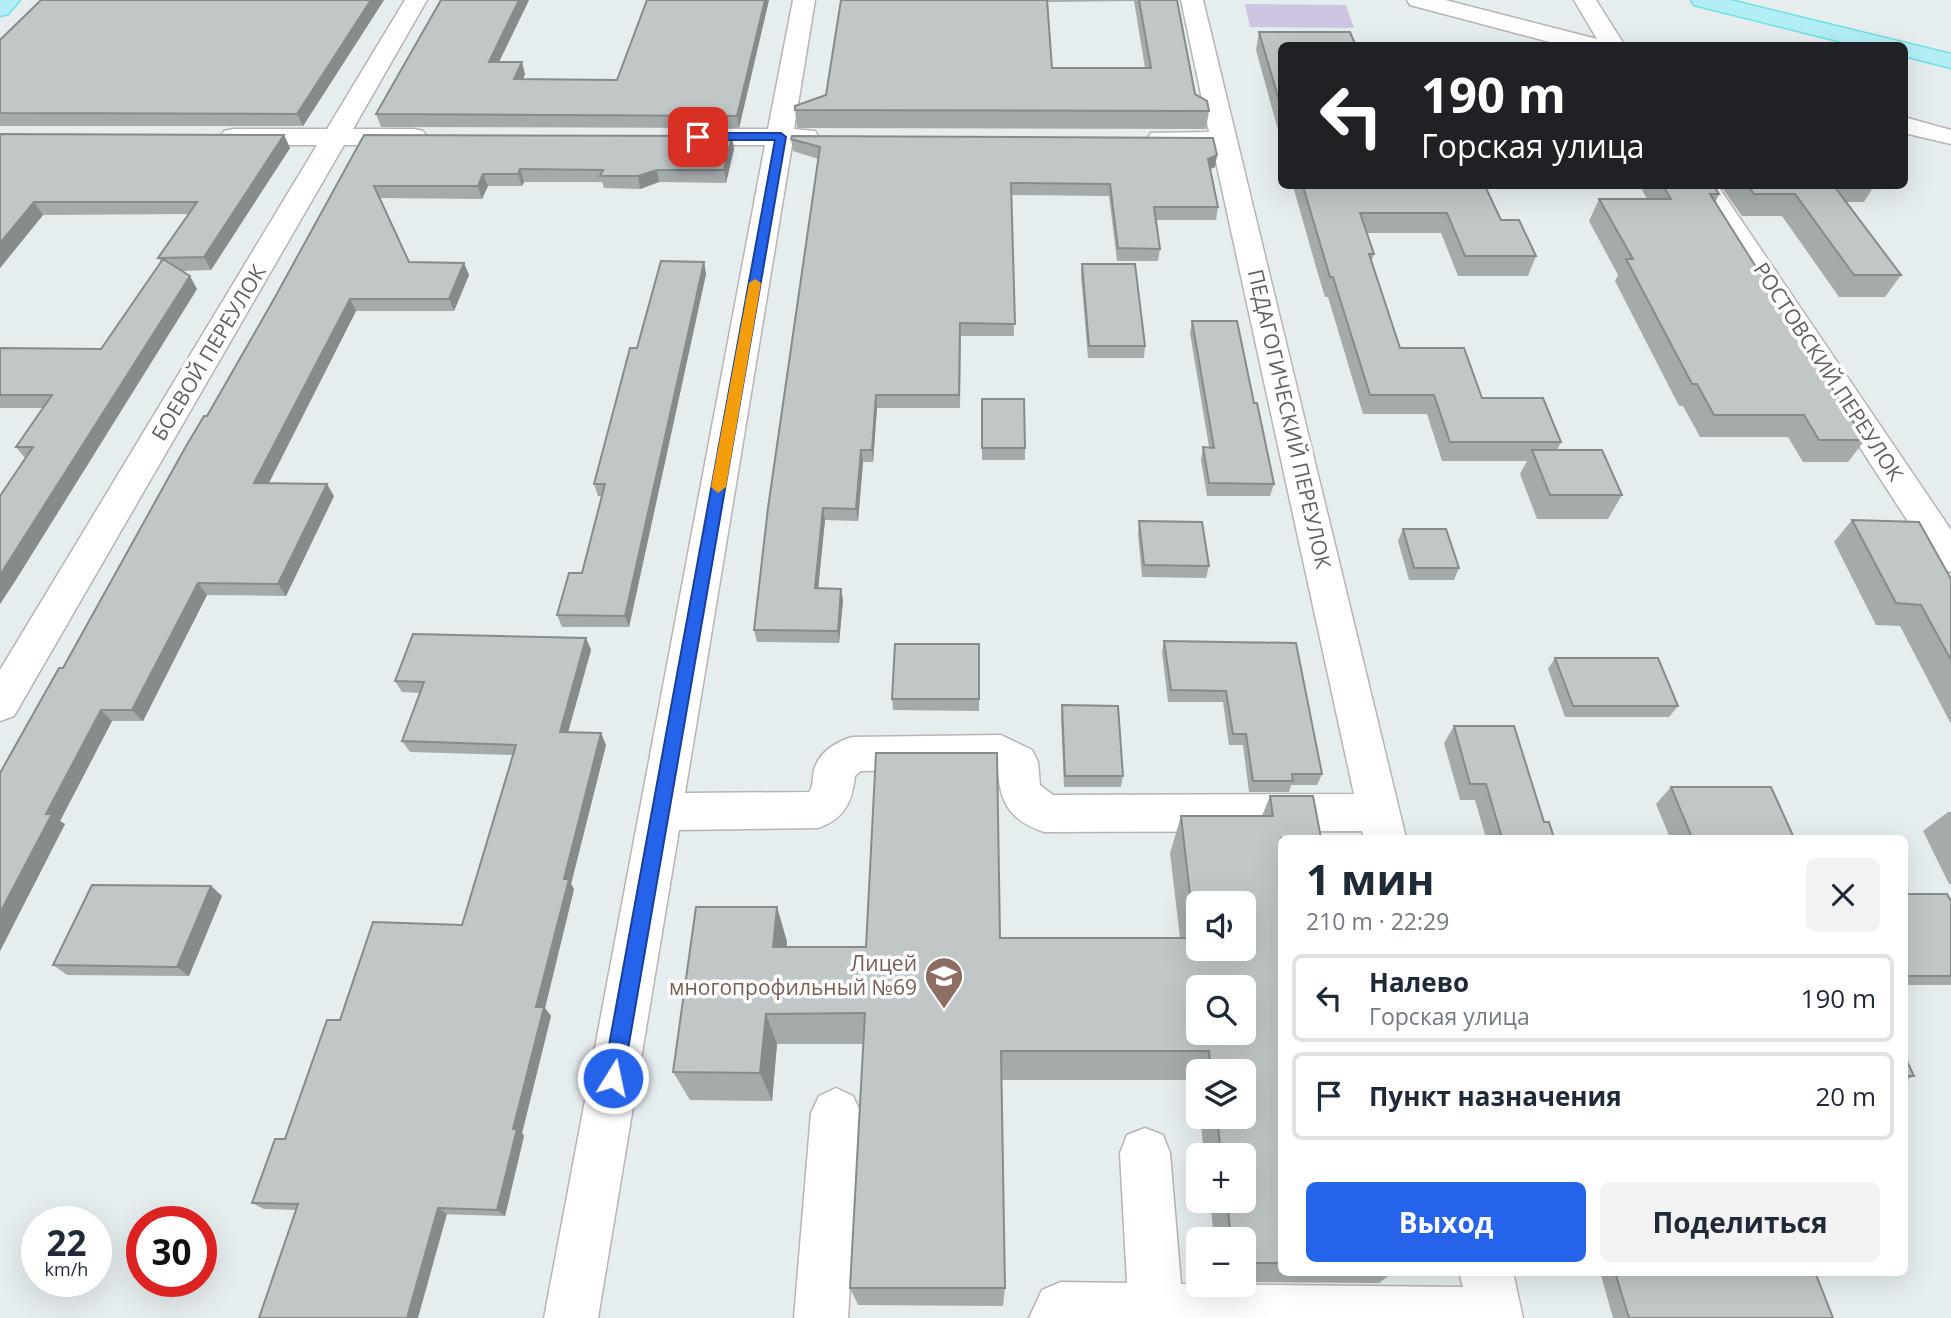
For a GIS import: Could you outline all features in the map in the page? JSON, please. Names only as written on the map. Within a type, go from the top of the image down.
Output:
[{"type":"main road","points":[[0,9],[9,0]]},
{"type":"main road","points":[[1702,0],[1873,42]]},
{"type":"main road","points":[[1908,50],[1951,61]]},
{"type":"street","name":"БОЕВОЙ ПЕРЕУЛОК","points":[[0,705],[416,0]]},
{"type":"street","points":[[571,1318],[804,0]]},
{"type":"street","name":"ПЕДАГОГИЧЕСКИЙ ПЕРЕУЛОК","points":[[1192,0],[1382,825]]},
{"type":"street","points":[[1418,0],[1580,42]]},
{"type":"street","points":[[1585,0],[1611,42]]},
{"type":"street","points":[[1908,126],[1947,137]]},
{"type":"street","points":[[202,137],[434,137]]},
{"type":"street","points":[[656,137],[836,137]]},
{"type":"street","points":[[1141,139],[1224,139]]},
{"type":"street","name":"РОСТОВСКИЙ ПЕРЕУЛОК","points":[[1707,189],[1951,558]]},
{"type":"street","points":[[661,811],[818,810],[832,796],[835,768],[852,754],[1001,752],[1018,762],[1020,793],[1044,814],[1382,825]]},
{"type":"street","points":[[821,1318],[836,1113]]},
{"type":"street","points":[[1145,1153],[1156,1311]]},
{"type":"street","points":[[1056,1318],[1061,1310],[1156,1311],[1493,1302]]},
{"type":"shaded area","points":[[1245,4],[1346,5],[1354,28],[1250,27]]},
{"type":"building","points":[[41,0],[371,0],[297,114],[0,113],[0,40]]},
{"type":"building","points":[[441,0],[519,0],[489,62],[522,62],[514,79],[617,80],[647,0],[765,0],[737,116],[376,114]]},
{"type":"building","points":[[841,0],[1047,0],[1052,68],[1151,68],[1139,0],[1177,0],[1195,94],[1207,101],[1209,111],[795,110],[795,106],[826,95]]},
{"type":"building","points":[[1259,32],[1350,32],[1354,42],[1278,42],[1278,97]]},
{"type":"building","points":[[0,134],[284,135],[204,257],[158,258],[197,202],[34,202],[0,243]]},
{"type":"building","points":[[364,135],[732,136],[724,170],[657,170],[638,176],[600,176],[603,170],[520,169],[518,174],[483,174],[478,186],[374,186],[409,262],[464,263],[449,299],[350,299],[254,483],[327,484],[278,584],[198,583],[132,710],[101,710],[46,814],[52,814],[0,913],[0,773],[59,668],[63,668],[185,448],[204,416],[207,416],[274,299]]},
{"type":"building","points":[[792,136],[1213,138],[1217,155],[1208,159],[1218,207],[1154,207],[1160,249],[1118,248],[1110,184],[1011,183],[1015,324],[960,323],[959,395],[876,395],[872,450],[861,450],[856,509],[823,508],[815,588],[841,589],[838,631],[754,630],[768,508],[820,147],[791,139]]},
{"type":"building","points":[[1304,189],[1486,189],[1501,220],[1519,220],[1536,256],[1465,256],[1447,213],[1360,213],[1374,254],[1369,254],[1400,348],[1464,348],[1482,398],[1543,398],[1561,442],[1450,442],[1434,395],[1370,395],[1333,277],[1330,277]]},
{"type":"building","points":[[1665,189],[1716,189],[1719,194],[1710,194],[1865,440],[1819,440],[1804,415],[1714,415],[1697,384],[1692,384],[1626,259],[1633,259],[1599,199],[1671,199]]},
{"type":"building","points":[[1750,189],[1836,189],[1901,275],[1854,275],[1795,194],[1754,194]]},
{"type":"building","points":[[163,259],[190,276],[0,575],[0,496],[33,447],[16,447],[52,395],[0,395],[0,348],[101,349]]},
{"type":"building","points":[[661,261],[704,262],[625,616],[557,615],[569,573],[582,573],[605,484],[594,484],[630,348],[637,348]]},
{"type":"building","points":[[1082,264],[1135,264],[1145,346],[1089,346]]},
{"type":"building","points":[[1192,321],[1237,321],[1274,484],[1209,483],[1203,447],[1214,448]]},
{"type":"building","points":[[982,399],[1024,399],[1025,448],[982,448]]},
{"type":"building","points":[[1532,450],[1602,450],[1622,495],[1550,495]]},
{"type":"building","points":[[1852,520],[1919,522],[1951,579],[1951,660],[1921,605],[1896,603]]},
{"type":"building","points":[[1139,521],[1202,522],[1209,566],[1144,565]]},
{"type":"building","points":[[1403,529],[1446,529],[1459,568],[1414,568]]},
{"type":"building","points":[[413,634],[586,638],[560,732],[601,733],[564,879],[569,879],[536,1007],[544,1007],[513,1129],[517,1129],[497,1210],[438,1208],[407,1318],[259,1318],[298,1204],[252,1203],[275,1139],[285,1139],[327,1020],[340,1020],[373,922],[462,925],[516,745],[402,741],[424,682],[395,681]]},
{"type":"building","points":[[1164,641],[1296,643],[1322,774],[1292,774],[1293,781],[1253,781],[1246,734],[1233,734],[1226,691],[1171,690]]},
{"type":"building","points":[[895,644],[979,644],[979,699],[892,699]]},
{"type":"building","points":[[1555,658],[1658,658],[1678,706],[1573,706]]},
{"type":"building","points":[[1062,705],[1118,706],[1123,776],[1065,776]]},
{"type":"building","points":[[1454,726],[1514,726],[1544,822],[1549,822],[1553,835],[1501,835],[1486,784],[1470,784]]},
{"type":"building","points":[[876,753],[997,753],[1000,938],[1186,938],[1186,961],[1256,961],[1256,891],[1190,891],[1181,816],[1273,816],[1270,796],[1313,796],[1320,835],[1278,835],[1278,1263],[1256,1263],[1256,1227],[1230,1227],[1228,1213],[1256,1213],[1256,1143],[1220,1143],[1218,1129],[1256,1129],[1256,1059],[1210,1059],[1209,1051],[1001,1051],[1005,1288],[850,1288],[865,1013],[766,1014],[760,1073],[673,1072],[696,907],[777,907],[773,947],[866,947]]},
{"type":"building","points":[[1671,787],[1771,787],[1793,835],[1691,835]]},
{"type":"building","points":[[92,885],[211,886],[177,967],[53,965]]},
{"type":"building","points":[[1908,894],[1947,894],[1951,901],[1951,976],[1908,976]]},
{"type":"building","points":[[1908,1063],[1914,1076],[1908,1076]]},
{"type":"building","points":[[1616,1276],[1817,1276],[1833,1318],[1629,1318]]},
{"type":"slow traffic","points":[[718,487],[755,283]]},
{"type":"place","name":"Лицей многопрофильный №69","points":[[944,1010]]},
{"type":"route","points":[[613,1078],[781,137],[698,137]]}]
